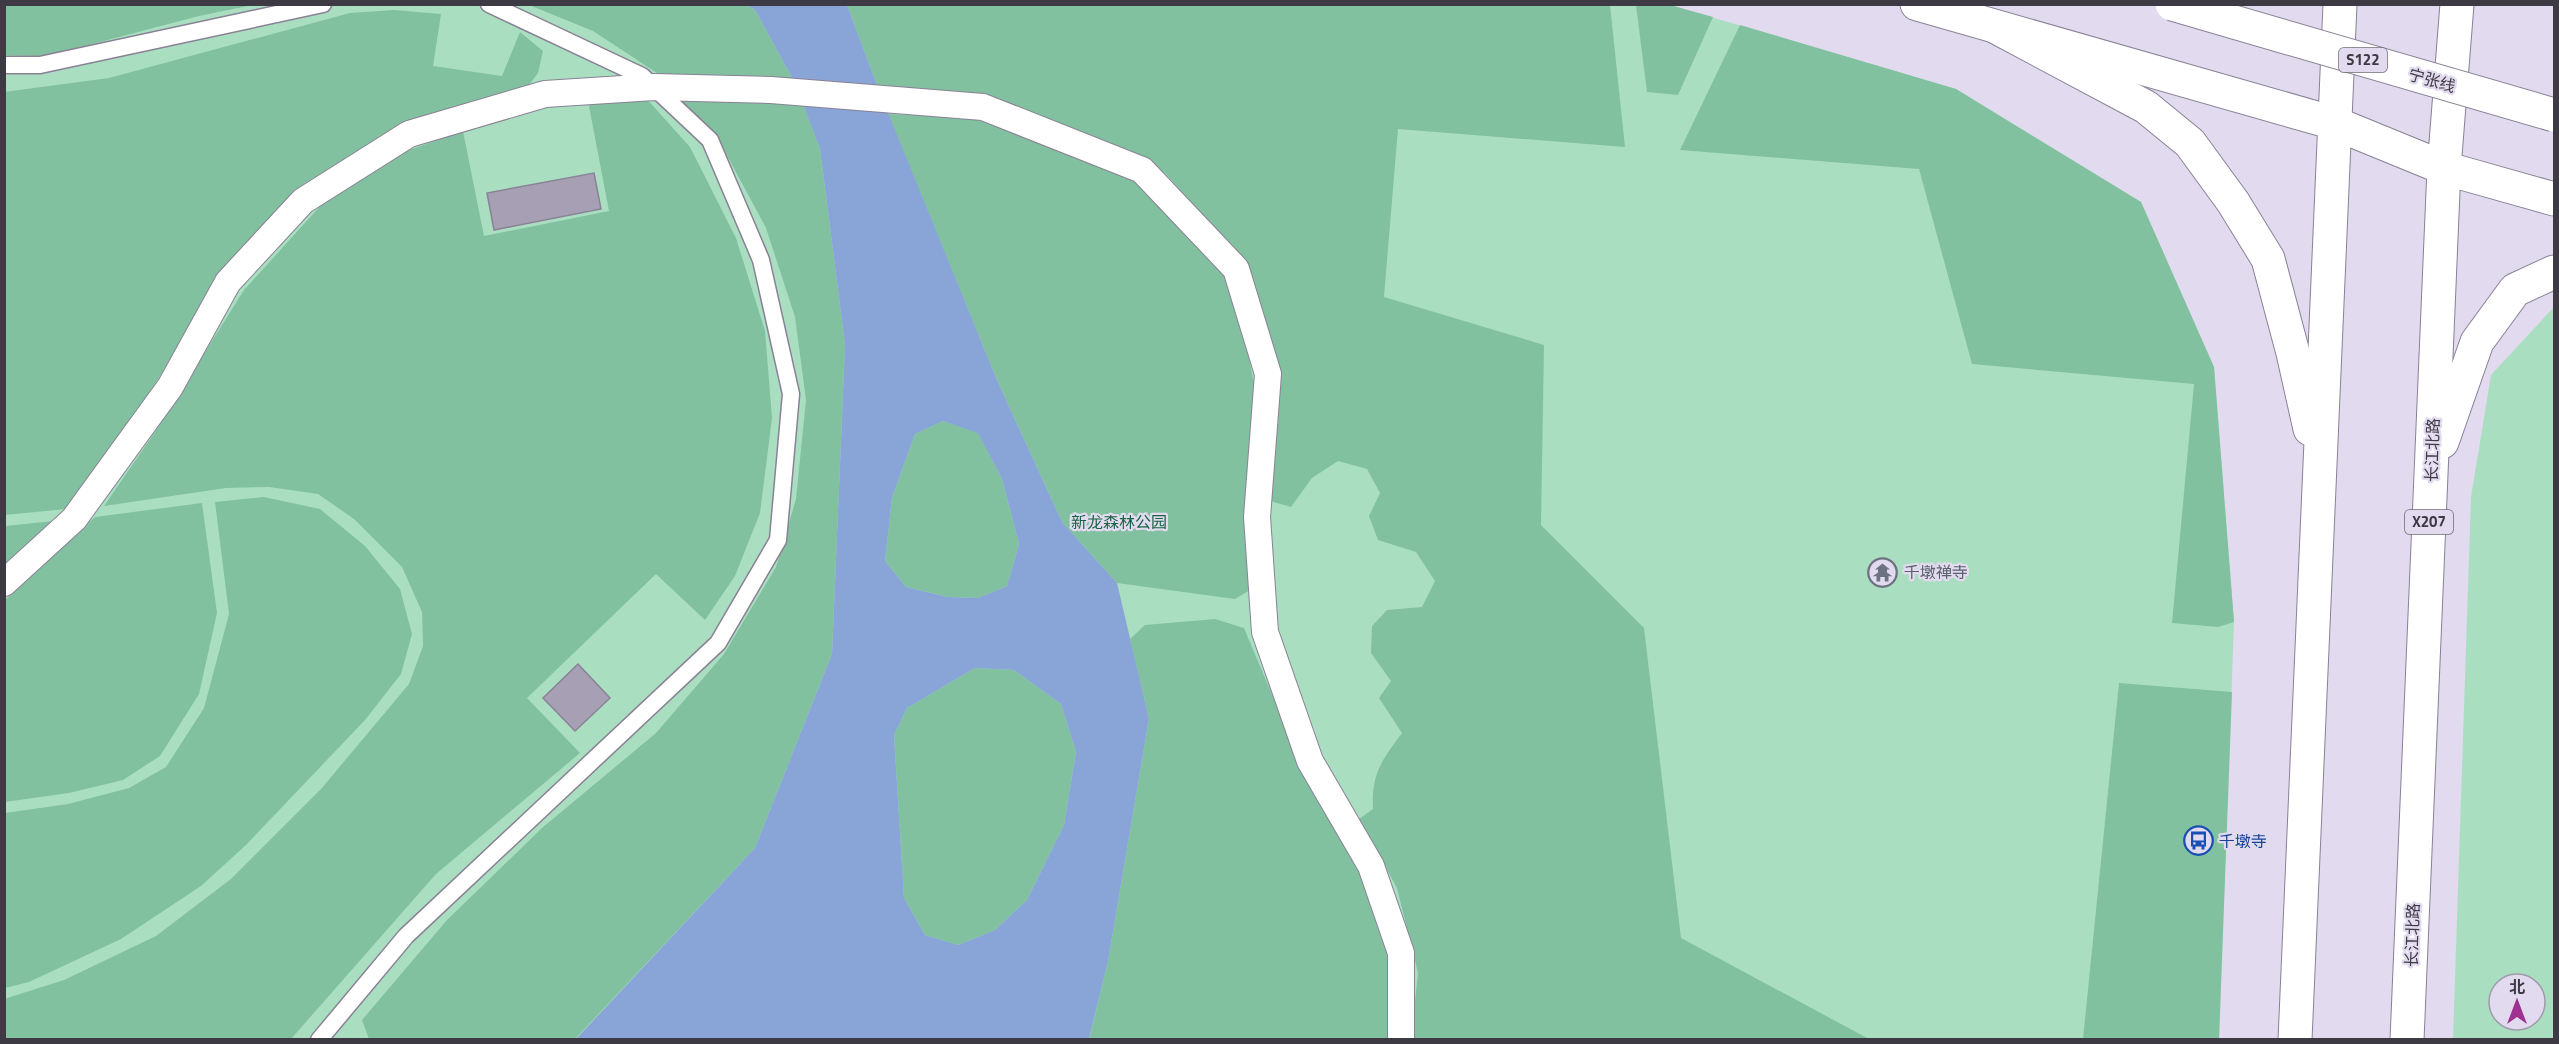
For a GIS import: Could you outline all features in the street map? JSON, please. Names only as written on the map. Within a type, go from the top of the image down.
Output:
[{"type":"main road","points":[[1917,4],[2334,123],[2444,168],[2554,199]]},
{"type":"main road","name":"宁张线","points":[[2172,4],[2554,115]]},
{"type":"main road","points":[[2295,1040],[2340,4]]},
{"type":"main road","name":"长江北路","points":[[2407,1040],[2444,168],[2457,4]]},
{"type":"main road","points":[[1996,27],[2146,106],[2190,143],[2233,202],[2268,258],[2293,353],[2319,474]]},
{"type":"main road","points":[[2431,475],[2477,342],[2515,290],[2554,272]]},
{"type":"street","points":[[4,583],[74,519],[170,387],[228,282],[303,201],[409,134],[545,94],[654,87],[790,92],[983,107],[1142,170],[1236,268],[1268,374],[1257,517],[1264,632],[1310,761],[1371,866],[1401,953],[1401,1040]]},
{"type":"lane","points":[[4,65],[40,65],[323,4]]},
{"type":"lane","points":[[320,1040],[406,936],[718,643],[778,540],[791,394],[761,260],[710,140],[642,76],[489,4]]},
{"type":"green space","name":"新龙森林公园","points":[[5,5],[1670,5],[1956,89],[2141,202],[2214,367],[2234,622],[2219,1039],[5,1040]]},
{"type":"green space","points":[[5,5],[253,5],[199,16],[47,56],[5,55]]},
{"type":"green space","points":[[529,5],[746,5],[755,10],[796,85],[663,77],[593,31]]},
{"type":"green space","points":[[847,5],[1610,5],[1625,147],[1398,129],[1384,297],[1544,345],[1541,525],[1644,628],[1681,938],[1869,1039],[1411,1039],[1418,973],[1397,888],[1359,819],[1373,809],[1374,786],[1379,768],[1402,733],[1379,698],[1391,681],[1371,653],[1372,626],[1387,610],[1422,607],[1435,581],[1416,552],[1378,540],[1369,516],[1380,493],[1367,469],[1338,461],[1312,478],[1291,507],[1270,501],[1269,478],[1276,357],[1242,258],[1165,173],[1062,125],[880,93]]},
{"type":"green space","points":[[1636,5],[1670,5],[1713,17],[1678,95],[1647,92]]},
{"type":"green space","points":[[394,10],[441,14],[433,66],[502,76],[520,32],[543,51],[538,73],[527,88],[388,133],[305,183],[228,265],[144,402],[66,509],[5,515],[4,92],[109,78],[350,13]]},
{"type":"green space","points":[[1740,25],[1956,89],[2141,202],[2214,367],[2234,622],[2218,627],[2172,623],[2194,384],[1972,364],[1919,169],[1680,150]]},
{"type":"green space","points":[[678,96],[803,103],[820,149],[845,345],[832,654],[755,848],[575,1039],[369,1039],[362,1020],[447,920],[542,828],[656,733],[724,654],[776,567],[796,499],[806,400],[795,317],[766,228],[724,150]]},
{"type":"green space","points":[[645,97],[690,147],[736,238],[765,331],[772,418],[760,513],[735,576],[705,620],[656,574],[527,698],[580,753],[436,874],[291,1039],[5,1039],[4,999],[64,980],[156,936],[231,879],[321,789],[409,684],[423,646],[422,612],[402,567],[354,519],[318,494],[269,487],[226,488],[104,506],[155,432],[244,290],[323,203],[395,155],[463,131],[484,236],[609,211],[588,101]]},
{"type":"green space","points":[[888,114],[972,118],[1065,152],[1142,185],[1220,261],[1242,319],[1255,390],[1250,590],[1235,599],[1117,583],[1062,522],[997,380]]},
{"type":"green space","points":[[2554,307],[2554,1039],[2453,1039],[2471,497],[2491,375]]},
{"type":"green space","points":[[943,421],[978,432],[1002,479],[1019,544],[1007,586],[978,598],[948,597],[906,587],[885,561],[892,498],[915,434]]},
{"type":"green space","points":[[264,497],[320,509],[365,546],[400,589],[412,634],[401,674],[365,720],[246,845],[201,886],[121,939],[29,982],[5,988],[5,813],[68,804],[129,788],[166,767],[204,708],[229,614],[215,502]]},
{"type":"green space","points":[[202,503],[217,613],[199,694],[160,756],[123,780],[69,793],[5,802],[5,600],[95,517]]},
{"type":"green space","points":[[54,521],[5,570],[5,526]]},
{"type":"green space","points":[[1215,619],[1244,628],[1276,704],[1298,766],[1360,867],[1391,951],[1393,1039],[1089,1040],[1108,961],[1149,719],[1130,639],[1145,625]]},
{"type":"green space","points":[[975,668],[1014,670],[1061,704],[1076,752],[1064,825],[1027,900],[995,930],[958,945],[925,935],[904,898],[894,735],[907,708]]},
{"type":"green space","points":[[2119,683],[2232,692],[2219,1039],[2083,1039]]},
{"type":"water","points":[[746,5],[847,5],[880,93],[997,380],[1062,522],[1117,583],[1149,719],[1108,961],[1089,1039],[575,1040],[755,848],[832,654],[845,345],[820,149],[796,85],[755,10]],"holes":[[[943,421],[978,433],[1002,479],[1019,544],[1007,586],[978,598],[948,597],[906,587],[885,561],[892,498],[915,434]],[[975,668],[1014,670],[1061,704],[1076,752],[1064,825],[1027,900],[995,930],[958,945],[925,935],[904,898],[894,735],[907,708]]]},
{"type":"building","points":[[594,173],[601,209],[494,230],[487,193]]},
{"type":"building","points":[[578,664],[610,698],[575,731],[543,698]]},
{"type":"place","name":"千墩禅寺","points":[[1883,572]]},
{"type":"place","name":"千墩寺","points":[[2198,841]]}]
